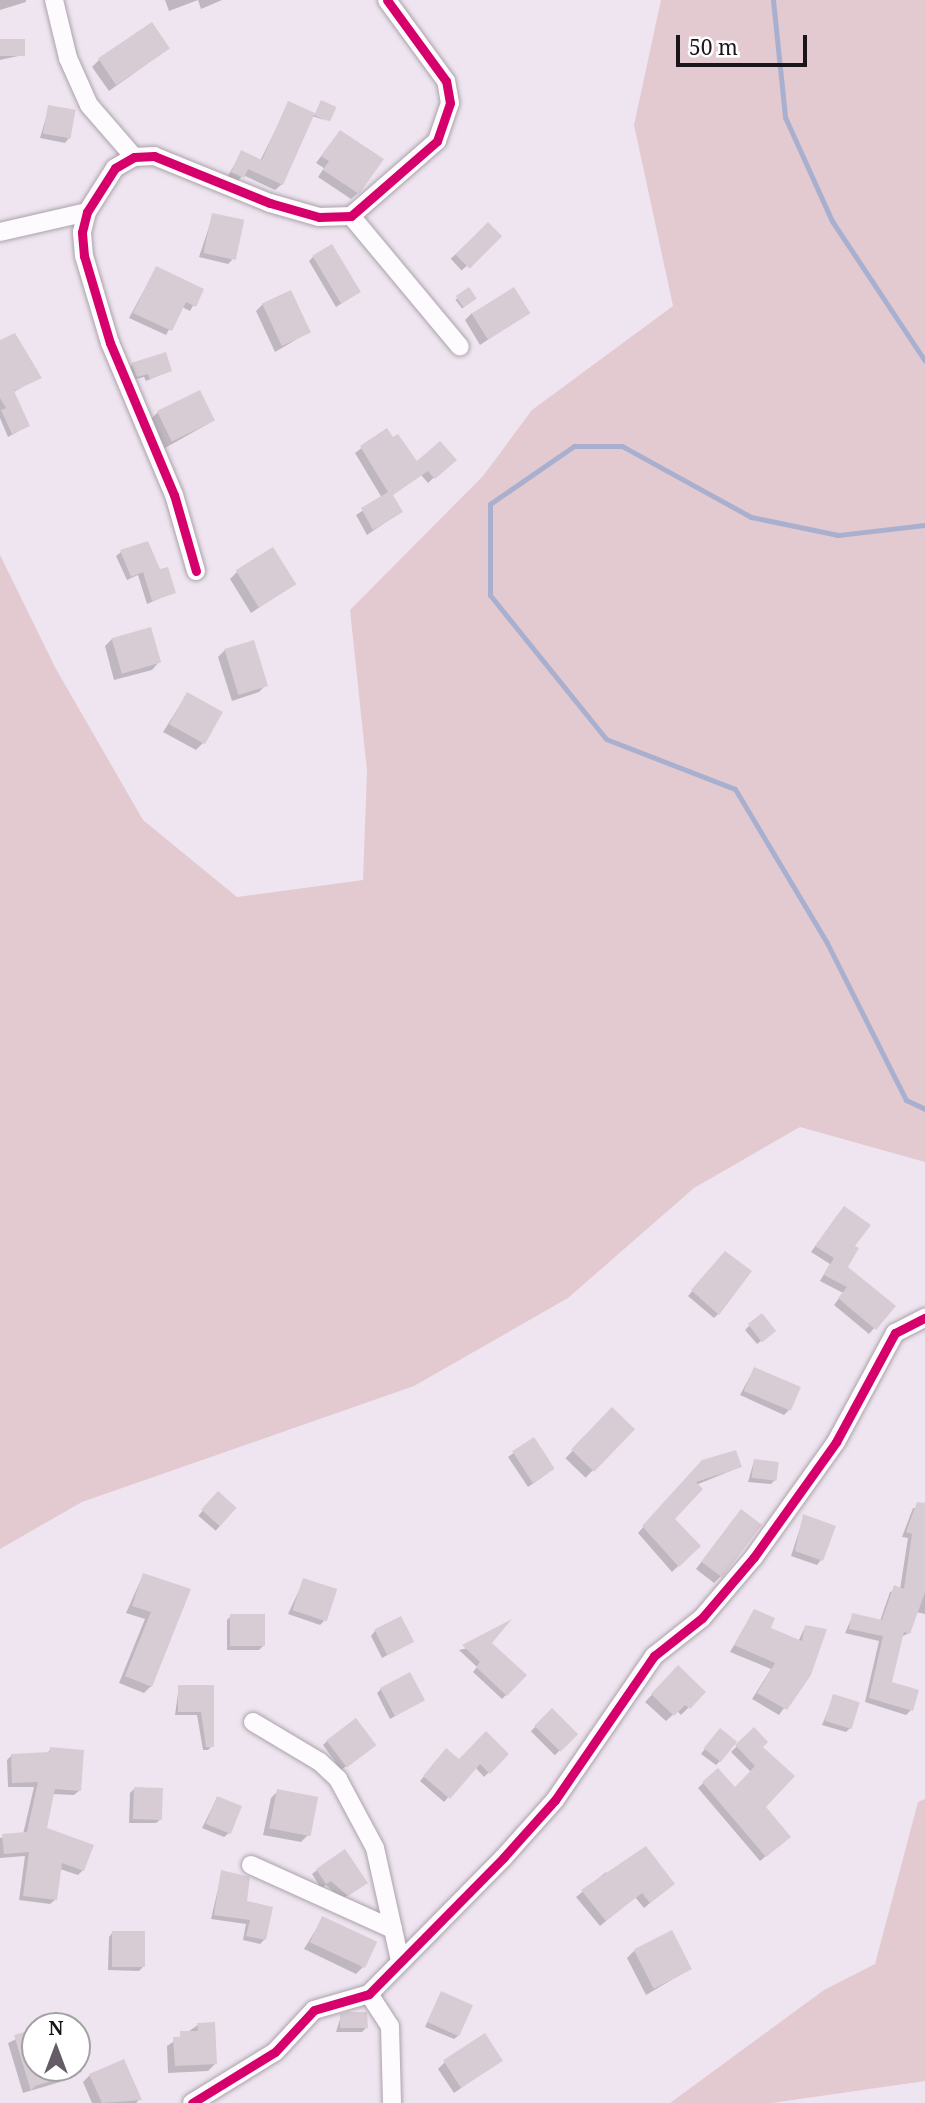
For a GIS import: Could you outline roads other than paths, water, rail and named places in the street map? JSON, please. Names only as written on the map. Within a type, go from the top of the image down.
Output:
[{"type":"street","points":[[54,0],[68,58],[89,105],[134,157]]},
{"type":"street","points":[[196,571],[174,495],[110,343],[84,256],[82,232],[87,212],[115,168],[134,157],[155,156],[318,217],[351,216],[437,141],[450,103],[446,81],[387,0]]},
{"type":"street","points":[[0,232],[87,212]]},
{"type":"street","points":[[351,216],[460,348]]},
{"type":"street","points":[[192,2103],[275,2052],[314,2010],[369,1994],[555,1800],[654,1656],[702,1618],[754,1557],[836,1442],[895,1332],[925,1318]]},
{"type":"street","points":[[253,1722],[320,1762],[338,1779],[376,1848],[400,1961]]},
{"type":"street","points":[[251,1865],[393,1929]]},
{"type":"street","points":[[369,1994],[390,2026],[392,2103]]},
{"type":"waterway","points":[[773,0],[785,117],[832,221],[925,361]]},
{"type":"waterway","points":[[925,525],[838,535],[751,517],[622,446],[574,446],[490,504],[490,595],[606,739],[735,789],[827,943],[906,1100],[925,1109]]}]
